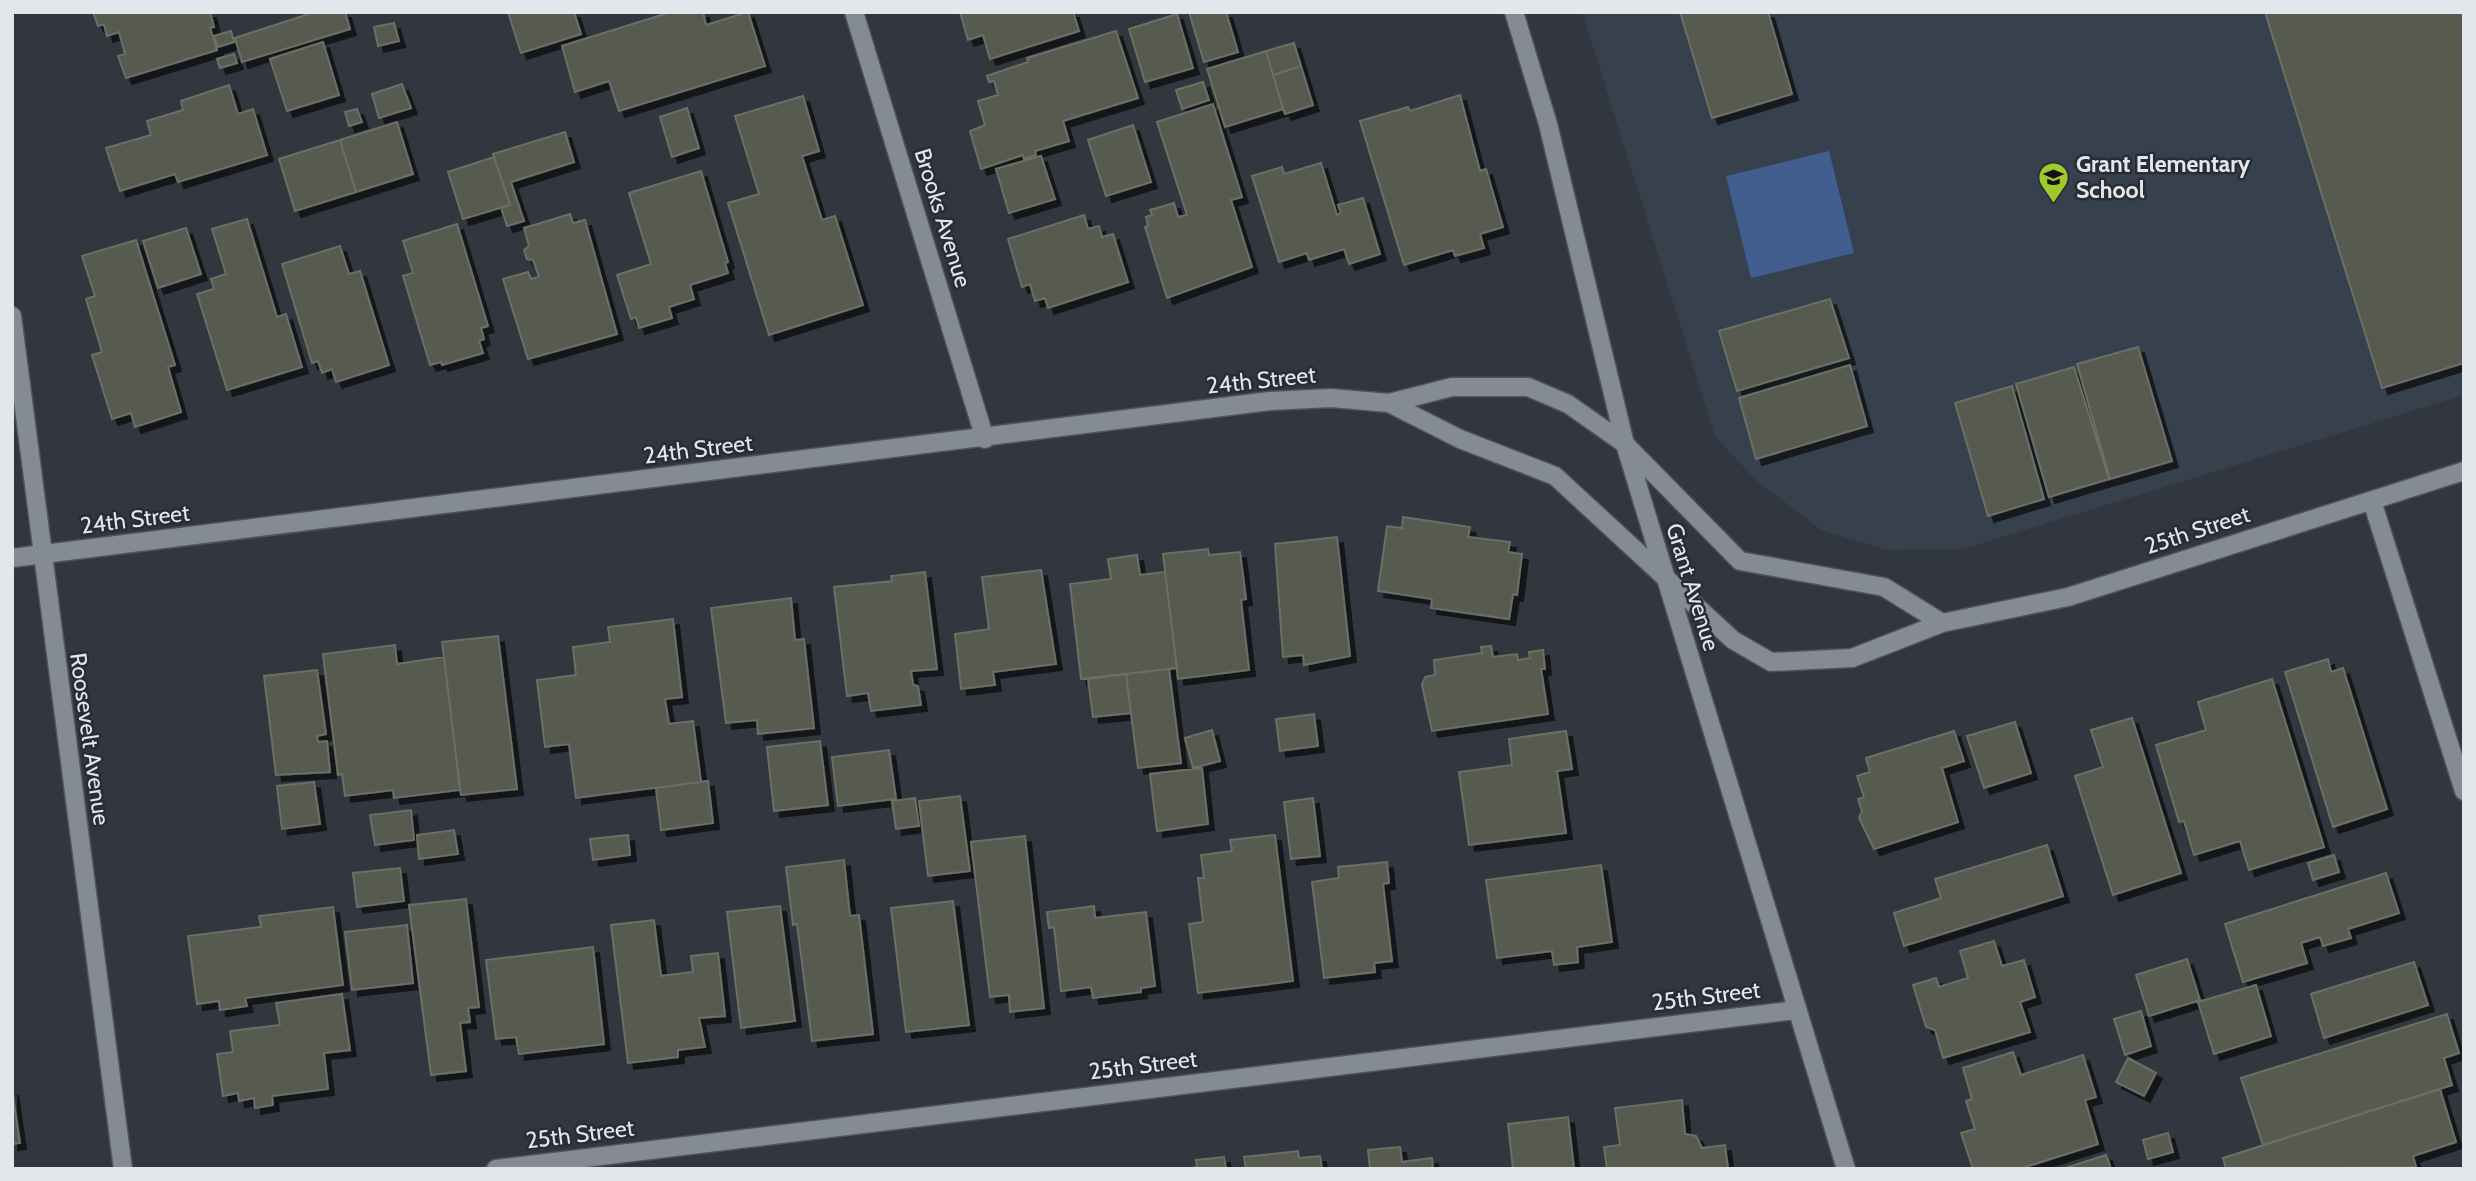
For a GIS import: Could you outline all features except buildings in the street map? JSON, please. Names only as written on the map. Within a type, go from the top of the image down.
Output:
[{"type":"street","name":"Brooks Avenue","points":[[854,12],[985,439]]},
{"type":"street","name":"Grant Avenue","points":[[1514,12],[1548,124],[1625,444],[1846,1169]]},
{"type":"street","name":"Roosevelt Avenue","points":[[12,316],[123,1169]]},
{"type":"street","name":"24th Street","points":[[12,558],[985,439],[1270,401],[1331,398],[1389,402],[1452,387],[1528,387],[1568,404],[1625,444]]},
{"type":"street","name":"24th Street","points":[[1389,402],[1460,439],[1555,477],[1665,580]]},
{"type":"street","points":[[1625,444],[1740,561],[1884,587],[1942,623]]},
{"type":"street","name":"25th Street","points":[[1665,580],[1732,640],[1771,662],[1852,658],[1942,623],[2068,597],[2464,471]]},
{"type":"street","points":[[2372,501],[2464,791]]},
{"type":"street","name":"25th Street","points":[[496,1169],[1796,1010]]},
{"type":"shaded area","name":"Grant Elementary School","points":[[1582,12],[2464,12],[2464,395],[1963,549],[1886,550],[1821,530],[1756,480],[1715,436]]},
{"type":"shaded area","points":[[1829,151],[1854,253],[1751,278],[1726,176]]},
{"type":"place","name":"Grant Elementary School","points":[[2053,204]]}]
